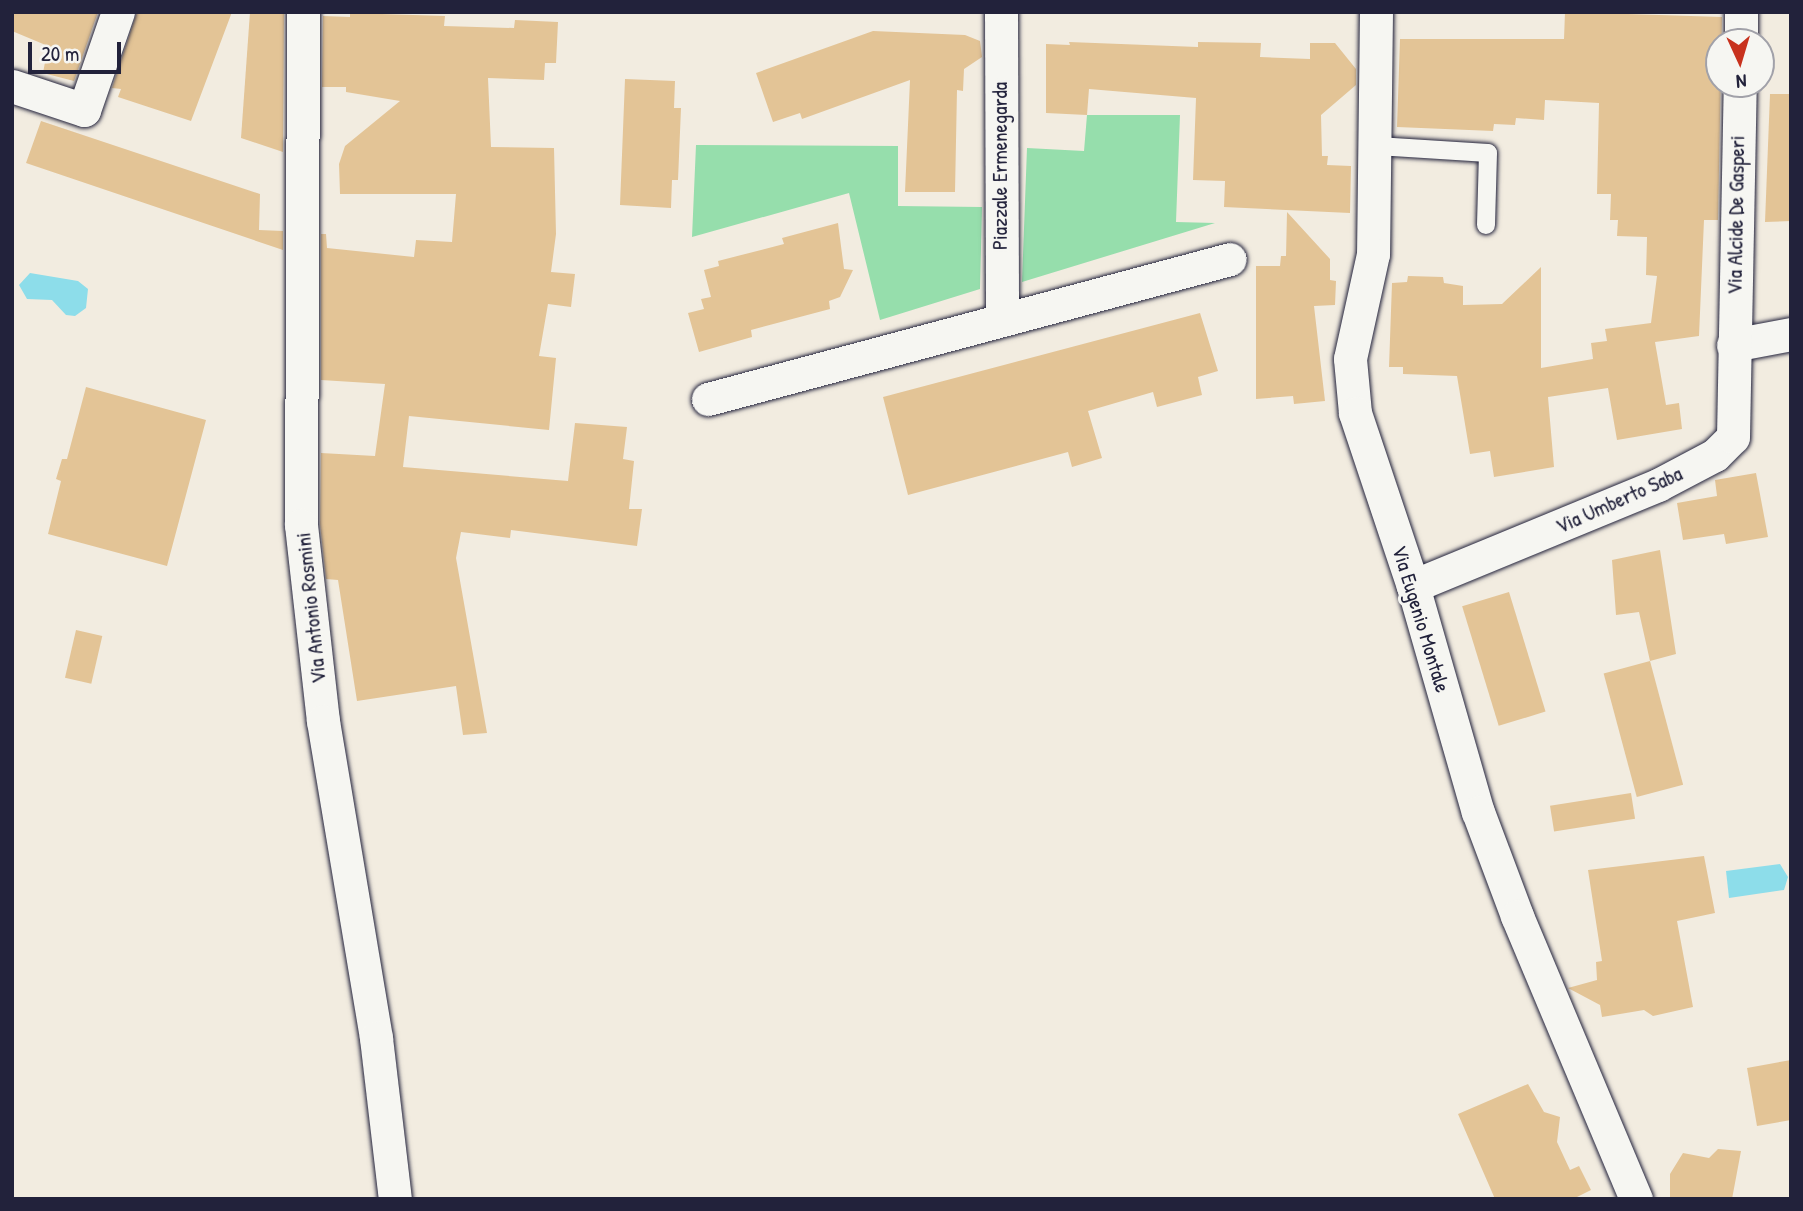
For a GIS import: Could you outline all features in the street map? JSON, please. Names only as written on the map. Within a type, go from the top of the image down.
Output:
[{"type":"street","points":[[12,86],[84,110],[118,12]]},
{"type":"street","name":"Via Antonio Rosmini","points":[[303,12],[301,525],[323,721],[376,1038],[394,1199]]},
{"type":"street","name":"Piazzale Ermenegarda","points":[[1001,12],[1002,320]]},
{"type":"street","name":"Via Eugenio Montale","points":[[1376,12],[1377,146],[1373,254],[1353,339],[1351,385],[1355,413],[1413,586],[1478,812],[1517,916],[1636,1199]]},
{"type":"street","name":"Via Alcide De Gasperi","points":[[1733,345],[1740,98]]},
{"type":"street","points":[[708,400],[1230,259]]},
{"type":"street","points":[[1733,345],[1791,334]]},
{"type":"street","name":"Via Umberto Saba","points":[[1413,586],[1634,495],[1715,455],[1732,437],[1733,345]]},
{"type":"lane","points":[[1377,146],[1488,153],[1486,225]]},
{"type":"green space","points":[[1087,115],[1180,115],[1176,222],[1215,223],[1022,282],[1027,148],[1084,151]]},
{"type":"green space","points":[[696,145],[898,146],[898,206],[982,207],[980,289],[880,320],[849,193],[692,237]]},
{"type":"water","points":[[30,273],[78,281],[88,289],[86,308],[75,316],[66,315],[52,300],[27,299],[19,285]]},
{"type":"water","points":[[1780,864],[1788,877],[1784,890],[1729,898],[1726,871]]},
{"type":"building","points":[[12,12],[98,12],[74,81],[43,73],[48,46],[12,31]]},
{"type":"building","points":[[137,12],[232,12],[191,121],[118,97],[121,89],[112,88]]},
{"type":"building","points":[[250,12],[284,12],[283,152],[241,138]]},
{"type":"building","points":[[1565,12],[1722,17],[1722,28],[1705,28],[1705,98],[1720,98],[1718,220],[1704,220],[1699,336],[1655,342],[1666,405],[1679,403],[1682,429],[1617,440],[1608,388],[1548,397],[1554,467],[1494,477],[1490,451],[1470,454],[1457,376],[1403,374],[1403,367],[1389,367],[1392,283],[1407,282],[1408,276],[1443,277],[1444,283],[1463,286],[1463,305],[1502,304],[1541,267],[1541,368],[1593,359],[1591,343],[1607,341],[1605,329],[1651,323],[1657,276],[1646,275],[1647,237],[1617,236],[1618,220],[1610,220],[1611,194],[1597,194],[1599,103],[1545,100],[1544,120],[1516,118],[1515,125],[1494,124],[1493,131],[1397,127],[1400,39],[1564,39]]},
{"type":"building","points":[[350,13],[445,16],[444,26],[514,28],[515,20],[558,22],[556,63],[545,63],[544,80],[488,78],[491,147],[554,148],[556,234],[551,272],[575,274],[571,307],[548,304],[539,356],[556,358],[549,430],[409,416],[403,467],[568,481],[575,423],[627,427],[623,459],[634,461],[629,509],[642,509],[637,546],[511,530],[510,538],[461,532],[456,558],[487,733],[463,735],[456,686],[357,701],[338,580],[326,579],[320,524],[321,453],[375,456],[385,384],[321,380],[321,234],[326,234],[327,248],[414,257],[416,240],[452,242],[456,194],[340,194],[339,164],[345,146],[400,101],[346,92],[346,87],[322,87],[323,16],[350,17]]},
{"type":"building","points":[[873,31],[965,35],[980,41],[982,57],[964,69],[963,91],[957,90],[955,192],[905,192],[910,80],[802,119],[800,113],[773,122],[756,73]]},
{"type":"building","points":[[1069,42],[1198,47],[1198,42],[1261,43],[1260,57],[1310,59],[1310,43],[1335,43],[1356,69],[1356,85],[1321,115],[1322,156],[1328,156],[1327,165],[1351,166],[1350,213],[1224,207],[1225,181],[1193,180],[1196,98],[1089,89],[1087,115],[1046,113],[1046,44],[1070,45]]},
{"type":"building","points":[[625,79],[675,81],[674,108],[681,108],[678,180],[672,180],[671,208],[620,205]]},
{"type":"building","points":[[1775,94],[1791,94],[1791,221],[1765,222],[1770,98],[1775,98]]},
{"type":"building","points":[[41,121],[260,194],[259,230],[283,231],[283,250],[26,163]]},
{"type":"building","points":[[1287,212],[1330,259],[1330,280],[1336,281],[1335,305],[1314,306],[1325,401],[1294,404],[1293,396],[1256,399],[1256,266],[1280,266],[1281,256],[1286,256]]},
{"type":"building","points":[[838,223],[844,269],[853,270],[840,297],[829,301],[830,309],[751,330],[752,337],[699,352],[688,313],[704,309],[701,299],[711,297],[704,270],[719,266],[718,261],[784,244],[782,238]]},
{"type":"building","points":[[1200,313],[1218,371],[1198,377],[1202,395],[1157,407],[1153,392],[1088,411],[1102,458],[1072,467],[1068,452],[908,495],[883,397]]},
{"type":"building","points":[[86,387],[206,420],[167,566],[48,534],[61,481],[56,479],[62,459],[67,459]]},
{"type":"building","points":[[1756,473],[1768,537],[1726,544],[1724,534],[1683,540],[1677,503],[1717,496],[1715,480]]},
{"type":"building","points":[[1660,550],[1676,654],[1650,661],[1639,612],[1616,615],[1612,560]]},
{"type":"building","points":[[1509,592],[1546,712],[1499,726],[1462,606]]},
{"type":"building","points":[[76,630],[102,636],[91,684],[65,678]]},
{"type":"building","points":[[1650,661],[1683,785],[1637,797],[1604,673]]},
{"type":"building","points":[[1631,793],[1635,819],[1554,832],[1550,806]]},
{"type":"building","points":[[1704,856],[1715,913],[1677,921],[1693,1007],[1653,1016],[1644,1010],[1602,1017],[1600,1005],[1568,988],[1597,980],[1596,962],[1602,961],[1588,870]]},
{"type":"building","points":[[1791,1060],[1791,1120],[1757,1126],[1747,1068]]},
{"type":"building","points":[[1528,1084],[1544,1112],[1560,1117],[1557,1142],[1570,1170],[1579,1166],[1591,1190],[1573,1199],[1495,1199],[1458,1114]]},
{"type":"building","points":[[1718,1149],[1741,1151],[1732,1199],[1670,1199],[1670,1174],[1683,1153],[1709,1158]]}]
